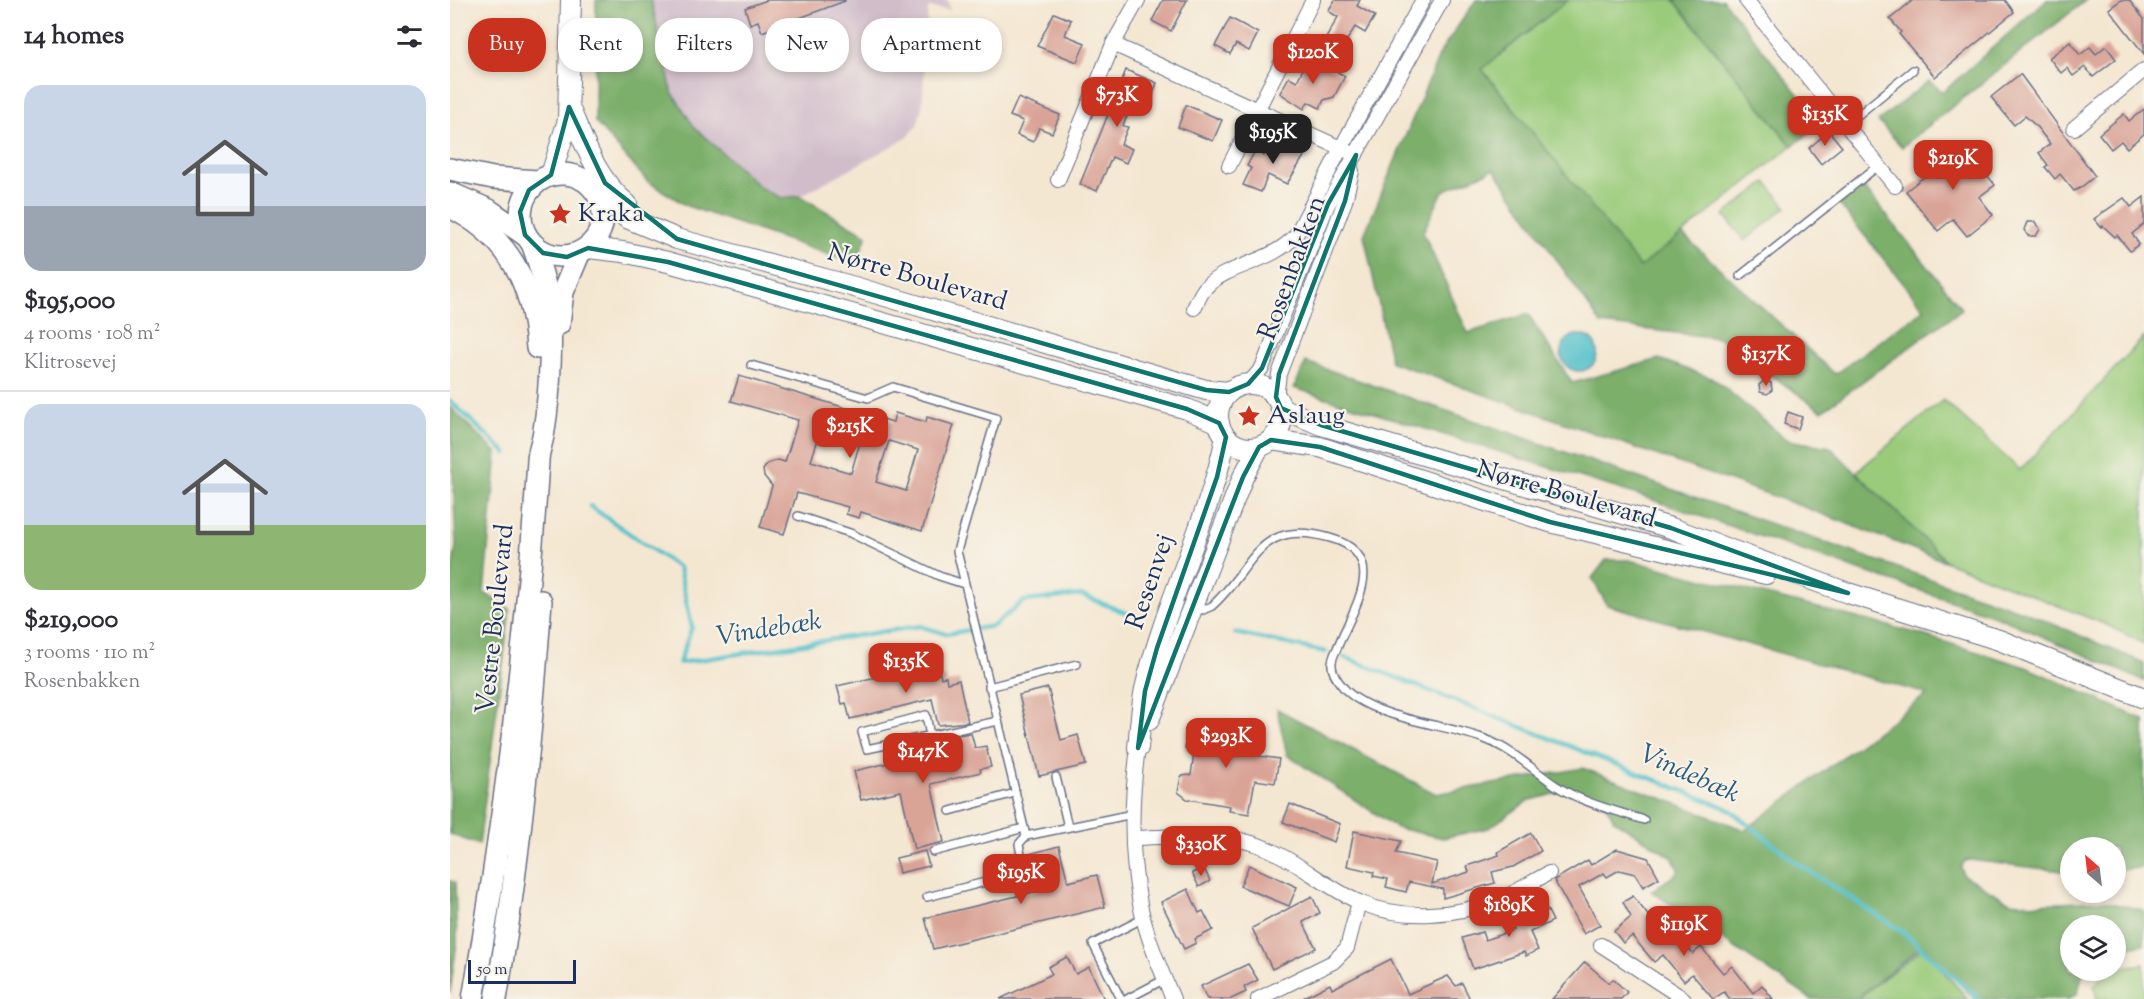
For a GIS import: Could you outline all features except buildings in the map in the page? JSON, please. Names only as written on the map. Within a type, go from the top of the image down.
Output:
[{"type":"main road","points":[[450,169],[493,178],[545,178],[565,174],[578,177],[594,190],[604,218],[601,230],[583,251],[555,257],[529,241],[489,210],[450,193]]},
{"type":"main road","points":[[529,241],[520,212],[529,190],[545,178]]},
{"type":"main road","points":[[450,207],[468,216],[491,234],[509,256],[530,297],[536,323],[539,364],[538,456]]},
{"type":"main road","name":"Vestre Boulevard","points":[[473,998],[489,905],[528,603],[538,456],[544,430],[551,332],[547,291],[529,241]]},
{"type":"main road","name":"Vestre Boulevard","points":[[496,999],[512,908],[527,776],[559,314],[563,292],[583,251]]},
{"type":"street","points":[[571,0],[569,114],[594,190]]},
{"type":"street","points":[[1058,180],[1113,44],[1138,0]]},
{"type":"street","points":[[1229,166],[1255,110],[1313,0]]},
{"type":"street","points":[[1194,308],[1205,288],[1216,280],[1287,245],[1296,235],[1423,0]]},
{"type":"street","name":"Rosenbakken","points":[[1248,384],[1262,368],[1328,204],[1400,71],[1442,0]]},
{"type":"street","points":[[1746,0],[1895,186]]},
{"type":"street","points":[[1113,44],[1356,155]]},
{"type":"street","points":[[2074,128],[2144,70]]},
{"type":"street","points":[[545,178],[569,114]]},
{"type":"street","points":[[569,114],[605,183],[636,211],[678,239]]},
{"type":"street","name":"Rosenbakken","points":[[1279,402],[1279,374],[1345,201],[1356,155]]},
{"type":"street","name":"Nørre Boulevard","points":[[594,190],[627,218],[678,239],[851,286],[1206,390],[1229,392]]},
{"type":"street","name":"Nørre Boulevard","points":[[583,251],[623,252],[669,261],[1187,409],[1222,430]]},
{"type":"street","points":[[1248,384],[1264,387],[1279,402],[1281,426],[1265,443],[1241,447],[1222,430],[1220,406],[1229,392],[1248,384]]},
{"type":"street","name":"Nørre Boulevard","points":[[1279,402],[1321,424],[1671,528],[1848,593],[1999,640],[2144,698]]},
{"type":"street","name":"Resenvej","points":[[1173,999],[1140,904],[1133,838],[1138,748],[1145,691],[1157,648],[1217,477],[1222,430]]},
{"type":"street","name":"Nørre Boulevard","points":[[1265,443],[1320,447],[1550,522],[1848,593]]},
{"type":"street","name":"Resenvej","points":[[1138,748],[1243,477],[1265,443]]},
{"type":"street","points":[[1133,838],[1201,836],[1236,839],[1268,849],[1359,902],[1423,914],[1464,911],[1502,899],[1549,873]]},
{"type":"street","points":[[1258,999],[1333,962],[1347,948],[1359,902]]},
{"type":"street","points":[[1601,945],[1684,999]]},
{"type":"lane","points":[[1847,124],[1913,70]]},
{"type":"lane","points":[[1740,276],[1879,164]]},
{"type":"lane","points":[[750,365],[868,398],[893,387],[996,418],[957,551],[1026,836]]},
{"type":"lane","points":[[798,516],[850,532],[939,576],[964,584]]},
{"type":"lane","points":[[1193,607],[1203,610],[1212,606],[1268,541],[1284,533],[1318,534],[1347,543],[1360,554],[1364,569],[1363,587],[1332,663],[1335,676],[1345,690],[1397,716],[1489,740],[1524,761],[1556,786],[1583,801],[1644,820]]},
{"type":"lane","points":[[989,687],[1077,664]]},
{"type":"lane","points":[[930,736],[926,715],[862,732],[867,749],[930,736],[998,721]]},
{"type":"lane","points":[[1056,777],[1068,827]]},
{"type":"lane","points":[[950,811],[1016,793]]},
{"type":"lane","points":[[927,897],[1024,872],[1019,844],[1026,836],[1133,814]]},
{"type":"lane","points":[[933,852],[1024,828]]},
{"type":"lane","points":[[1121,999],[1093,944],[1144,918]]},
{"type":"lane","points":[[1127,999],[1165,980]]},
{"type":"highlighted area","points":[[569,107],[605,183],[677,239],[1206,390],[1229,392],[1248,384],[1262,368],[1328,204],[1356,155],[1345,201],[1279,374],[1276,397],[1281,408],[1321,425],[1671,528],[1848,593],[1550,522],[1320,447],[1271,440],[1259,447],[1243,477],[1138,748],[1145,691],[1157,648],[1217,477],[1226,437],[1219,423],[1187,409],[668,262],[588,248],[567,257],[543,253],[525,235],[520,212],[529,190],[551,175]]},
{"type":"shaded area","points":[[651,0],[948,0],[950,10],[928,8],[927,18],[861,18],[861,72],[924,72],[922,107],[917,126],[905,139],[800,196],[781,198],[761,188],[694,127],[672,92],[667,72],[753,72],[753,18],[655,18]]},
{"type":"green space","points":[[596,0],[651,0],[655,18],[655,72],[667,72],[672,92],[694,127],[761,188],[781,198],[800,196],[867,235],[856,264],[687,206],[647,181],[595,122],[595,72],[643,72],[643,18],[596,18]]},
{"type":"green space","points":[[1476,0],[1568,0],[1482,69],[1640,267],[1682,234],[1835,374],[1924,309],[1839,204],[1863,186],[1962,309],[1822,411],[1719,338],[1601,324],[1494,169],[1443,191],[1423,232],[1468,333],[1528,314],[1572,383],[1659,359],[1714,379],[1787,440],[1830,447],[1947,562],[1796,504],[1391,362],[1364,235],[1441,51]]},
{"type":"green space","points":[[1568,0],[1674,0],[1792,146],[1640,268],[1482,69]]},
{"type":"green space","points":[[1674,0],[1723,0],[1822,124],[1792,146]]},
{"type":"green space","points":[[2046,0],[2086,0],[1902,147],[1878,121],[1929,81],[1943,92]]},
{"type":"green space","points":[[1766,182],[1786,207],[1745,241],[1724,215]]},
{"type":"green space","points":[[2144,337],[2144,644],[2107,625],[1947,562],[1856,472],[1943,400],[2020,470]]},
{"type":"green space","points":[[1306,362],[2025,612],[2144,663],[2144,681],[1998,617],[1638,495],[1294,388]]},
{"type":"green space","points":[[450,407],[497,453],[484,593],[510,609],[479,845],[450,834],[450,581],[456,546]]},
{"type":"green space","points":[[1606,560],[1629,560],[1916,633],[2026,667],[2144,720],[2144,867],[2126,869],[2126,837],[2060,837],[2060,871],[1970,860],[1965,861],[1961,867],[1963,875],[2010,902],[2111,903],[2144,910],[2144,944],[2126,948],[2126,915],[2060,915],[2060,981],[2081,981],[2077,994],[2069,999],[1975,999],[1922,946],[1856,999],[1811,999],[1651,891],[1679,872],[1673,858],[1614,820],[1605,803],[1571,789],[1528,801],[1489,828],[1443,838],[1397,828],[1287,755],[1277,709],[1436,794],[1583,768],[1745,830],[1927,694],[1607,605],[1592,578]]},
{"type":"green space","points":[[450,881],[455,882],[457,942],[450,993]]},
{"type":"green space","points":[[1923,948],[1968,999],[1857,999]]},
{"type":"green space","points":[[2144,964],[2144,999],[2097,999],[2094,986],[2098,981],[2126,981],[2126,967]]},
{"type":"water","points":[[1579,335],[1592,340],[1597,353],[1592,366],[1579,371],[1566,366],[1561,353],[1566,340]]},
{"type":"waterway","points":[[450,401],[506,453]]},
{"type":"waterway","name":"Vindebæk","points":[[590,506],[679,568],[692,627],[679,663],[920,626],[946,634],[993,626],[1024,601],[1081,595],[1129,614]]},
{"type":"waterway","name":"Vindebæk","points":[[1235,633],[1326,652]]},
{"type":"waterway","name":"Vindebæk","points":[[1344,657],[1729,809],[1798,864],[1903,932],[1979,999]]},
{"type":"place","name":"Kraka","points":[[560,214]]},
{"type":"place","name":"Aslaug","points":[[1249,416]]}]
